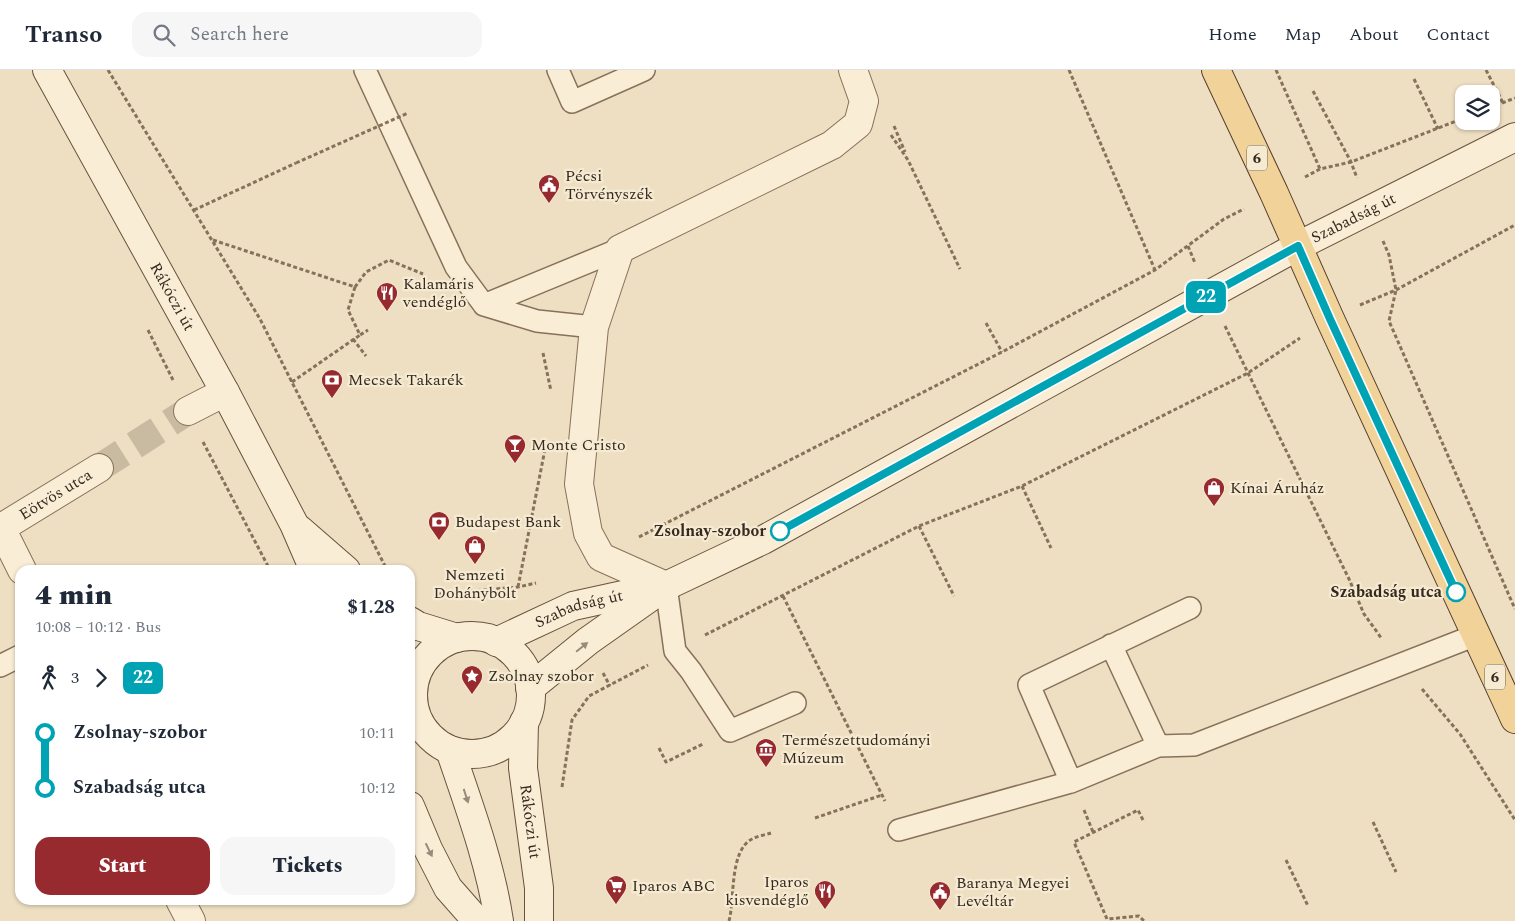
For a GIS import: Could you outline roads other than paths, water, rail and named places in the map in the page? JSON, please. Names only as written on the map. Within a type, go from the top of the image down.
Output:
[{"type":"main road","name":"6","points":[[1216,70],[1515,719]]},
{"type":"street","name":"Rákóczi út","points":[[47,70],[226,392],[294,524],[312,565]]},
{"type":"street","points":[[666,586],[601,557],[588,533],[579,484],[594,328],[620,249],[832,145],[858,124],[864,101],[853,70]]},
{"type":"street","name":"Szabadság út","points":[[530,688],[588,641],[666,586],[763,540],[1298,246],[1515,137]]},
{"type":"street","points":[[188,412],[226,392]]},
{"type":"street","name":"Eötvös utca","points":[[20,565],[2,528],[99,468]]},
{"type":"street","name":"Rákóczi út","points":[[294,524],[340,565]]},
{"type":"street","name":"Szabadság út","points":[[496,642],[573,606],[666,586]]},
{"type":"street","points":[[415,624],[456,638]]},
{"type":"street","points":[[415,680],[424,660],[434,649],[456,638],[476,636],[496,642],[506,648],[518,660],[524,670],[530,688],[530,706],[524,722],[508,742],[492,750],[476,754],[450,750],[434,740],[422,727],[415,710]]},
{"type":"street","name":"Rákóczi út","points":[[524,722],[523,768],[538,888],[539,921]]},
{"type":"street","points":[[450,750],[482,844],[499,921]]},
{"type":"street","points":[[415,818],[448,888],[477,921]]},
{"type":"street","points":[[182,905],[190,921]]},
{"type":"lane","points":[[365,70],[456,267],[484,306],[537,321],[594,328]]},
{"type":"lane","points":[[558,70],[572,102],[644,70]]},
{"type":"lane","points":[[484,306],[620,249]]},
{"type":"lane","points":[[666,586],[674,651],[691,671],[730,731],[795,704]]},
{"type":"lane","points":[[1072,782],[1029,685],[1190,608]]},
{"type":"lane","points":[[899,830],[1072,782],[1158,746],[1194,745],[1476,635]]},
{"type":"lane","points":[[1112,645],[1158,746]]},
{"type":"lane","points":[[0,666],[15,658]]},
{"type":"tunnel","points":[[99,468],[188,411]]},
{"type":"place","name":"Pécsi Törvényszék","points":[[549,204]]},
{"type":"place","name":"Kalamáris vendéglő","points":[[387,312]]},
{"type":"place","name":"Mecsek Takarék","points":[[332,399]]},
{"type":"place","name":"Monte Cristo","points":[[515,464]]},
{"type":"place","name":"Kínai Áruház","points":[[1214,507]]},
{"type":"place","name":"Zsolnay-szobor","points":[[780,531]]},
{"type":"place","name":"Budapest Bank","points":[[439,541]]},
{"type":"place","name":"Nemzeti Dohánybolt","points":[[475,565]]},
{"type":"place","name":"Szabadság utca","points":[[1456,592]]},
{"type":"place","name":"Zsolnay szobor","points":[[472,695]]},
{"type":"place","name":"Természettudományi Múzeum","points":[[766,768]]},
{"type":"place","name":"Iparos ABC","points":[[616,905]]},
{"type":"place","name":"Iparos kisvendéglő","points":[[825,910]]},
{"type":"place","name":"Baranya Megyei Levéltár","points":[[940,911]]}]
